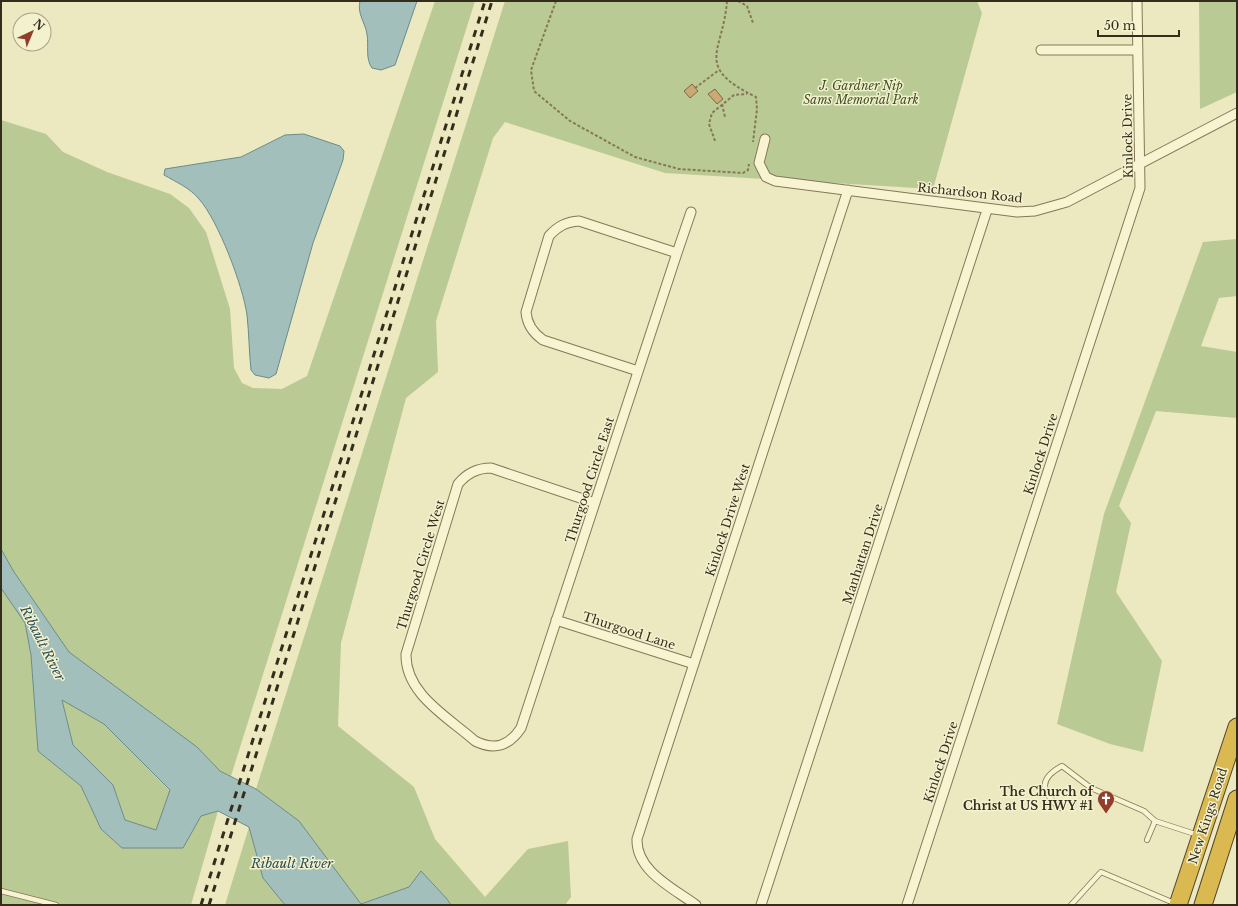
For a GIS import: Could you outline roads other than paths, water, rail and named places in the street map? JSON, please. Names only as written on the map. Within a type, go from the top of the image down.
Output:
[{"type":"highway","name":"New Kings Road","points":[[1179,905],[1201,836],[1231,764],[1237,727]]},
{"type":"highway","name":"New Kings Road","points":[[1203,905],[1237,799]]},
{"type":"street","name":"Kinlock Drive","points":[[907,905],[1140,188],[1137,1]]},
{"type":"street","points":[[1041,50],[1138,50]]},
{"type":"street","name":"Richardson Road","points":[[765,138],[759,163],[766,177],[775,181],[987,210],[1017,212],[1050,208],[1080,196],[1237,113]]},
{"type":"street","name":"Kinlock Drive West","points":[[696,905],[652,872],[639,857],[636,848],[637,839],[848,190]]},
{"type":"street","name":"Manhattan Drive","points":[[761,905],[987,210]]},
{"type":"street","name":"Thurgood Circle East","points":[[500,746],[509,743],[521,728],[691,212]]},
{"type":"street","points":[[638,371],[543,340],[536,335],[531,328],[526,320],[526,312],[550,236],[556,228],[563,224],[579,221],[677,253]]},
{"type":"street","name":"Thurgood Circle West","points":[[500,746],[484,745],[476,741],[421,694],[413,684],[408,673],[406,654],[458,484],[465,476],[474,471],[491,468],[595,503]]},
{"type":"street","name":"Thurgood Lane","points":[[556,620],[694,664]]},
{"type":"lane","points":[[1060,808],[1046,795],[1045,786],[1049,775],[1062,766],[1091,788],[1144,811],[1155,821],[1201,836]]},
{"type":"lane","points":[[1147,840],[1155,821]]},
{"type":"lane","points":[[1071,905],[1101,872],[1179,905]]},
{"type":"lane","points":[[1,891],[56,905]]},
{"type":"water","points":[[360,1],[417,1],[395,65],[381,70],[372,68],[368,56],[368,38],[360,14]]},
{"type":"water","points":[[304,134],[340,146],[344,151],[343,160],[313,243],[276,374],[269,378],[255,375],[251,370],[248,322],[245,303],[229,254],[214,222],[195,195],[164,175],[165,169],[241,157],[285,135]]},
{"type":"water","name":"Ribault River","points":[[1,549],[14,572],[69,652],[197,747],[220,771],[256,789],[299,821],[361,904],[409,887],[421,871],[451,905],[285,905],[263,878],[249,827],[218,811],[201,816],[183,848],[122,848],[101,829],[81,786],[38,751],[31,655],[25,623],[1,588]],"holes":[[[62,700],[104,724],[170,790],[156,830],[125,820],[113,785],[73,745]]]},
{"type":"railway","points":[[201,905],[485,1]]},
{"type":"railway","points":[[209,905],[492,1]]},
{"type":"place","name":"The Church of Christ at US HWY #1","points":[[1106,814]]},
{"type":"park label","name":"J. Gardner Nip Sams Memorial Park","points":[[861,93]]}]
